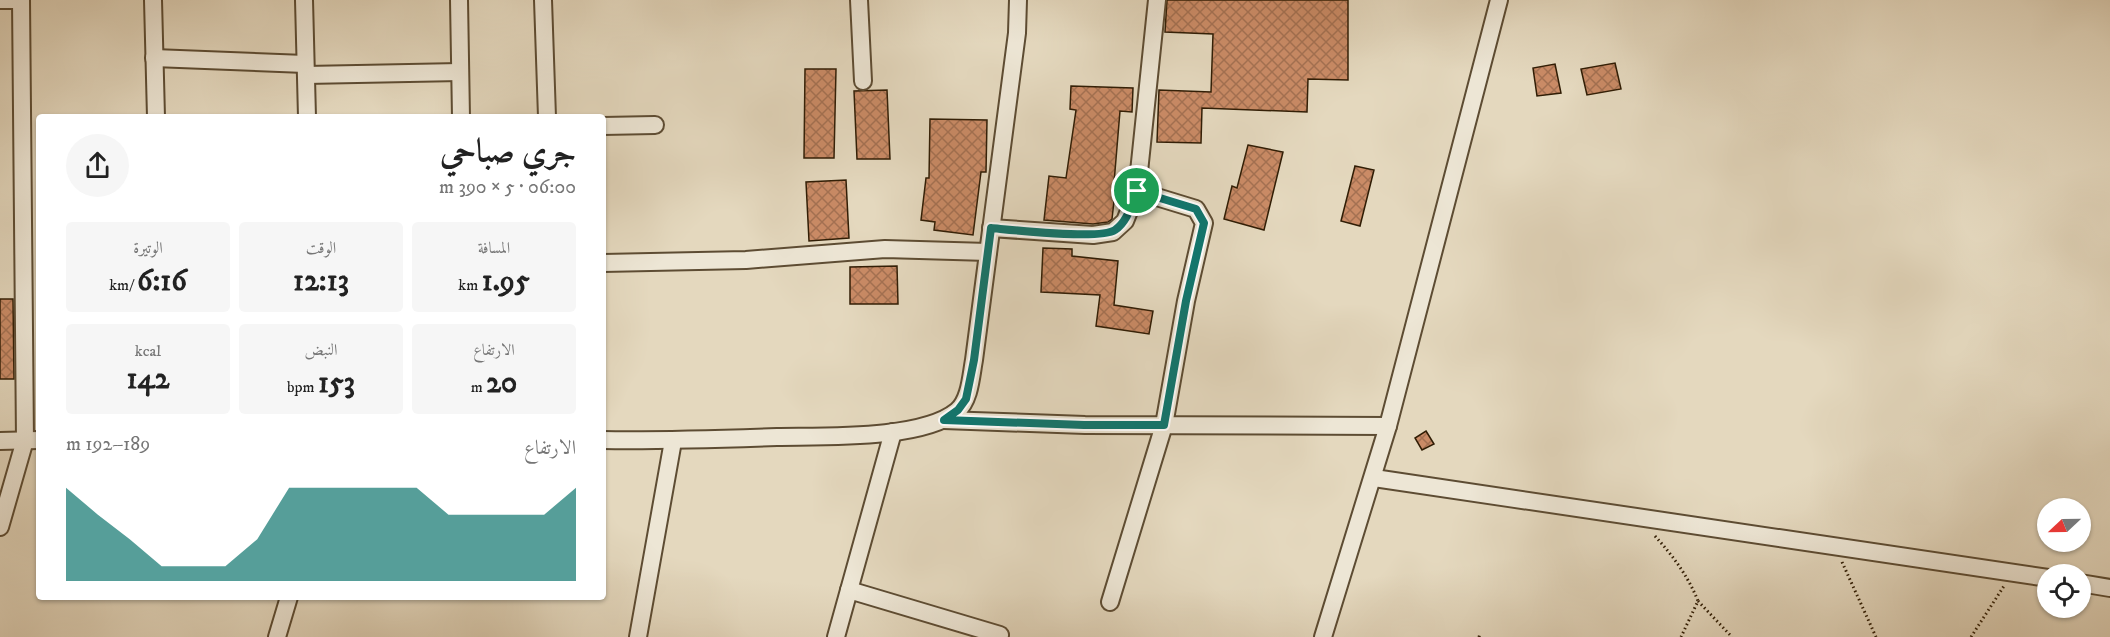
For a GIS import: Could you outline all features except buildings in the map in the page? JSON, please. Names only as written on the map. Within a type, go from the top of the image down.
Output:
[{"type":"street","points":[[0,0],[21,0],[32,440],[0,527]]},
{"type":"street","points":[[153,0],[156,114]]},
{"type":"street","points":[[304,0],[307,114]]},
{"type":"street","points":[[459,0],[461,114]]},
{"type":"street","points":[[543,0],[547,114]]},
{"type":"street","points":[[859,0],[863,81]]},
{"type":"street","points":[[944,420],[958,410],[966,399],[974,360],[1017,33],[1018,0]]},
{"type":"street","points":[[991,228],[1092,235],[1113,232],[1125,221],[1137,191],[1157,0]]},
{"type":"street","points":[[1323,637],[1374,478],[1499,0]]},
{"type":"street","points":[[154,58],[306,70],[460,72]]},
{"type":"street","points":[[606,126],[655,125]]},
{"type":"street","points":[[1110,602],[1164,425],[1186,301],[1204,223],[1196,209],[1137,191]]},
{"type":"street","points":[[606,263],[746,260],[885,249],[988,252]]},
{"type":"street","points":[[606,440],[673,441],[893,432],[944,420],[1084,425],[1388,426]]},
{"type":"street","points":[[836,637],[893,432]]},
{"type":"street","points":[[0,441],[32,440]]},
{"type":"street","points":[[638,637],[673,441]]},
{"type":"street","points":[[1374,478],[2037,577]]},
{"type":"street","points":[[2091,585],[2110,588]]},
{"type":"street","points":[[849,590],[1000,635]]},
{"type":"street","points":[[277,637],[288,600]]},
{"type":"path","points":[[1639,518],[1671,553],[1691,584],[1698,601],[1732,637]]},
{"type":"path","points":[[1835,547],[1876,637]]},
{"type":"path","points":[[1971,637],[2011,573]]},
{"type":"path","points":[[1681,637],[1698,601]]},
{"type":"route","points":[[1137,191],[1196,209],[1204,223],[1201,245],[1186,301],[1164,425],[1084,425],[944,420],[958,410],[966,399],[974,360],[991,228],[1092,235],[1113,232],[1125,221],[1137,191]]}]
